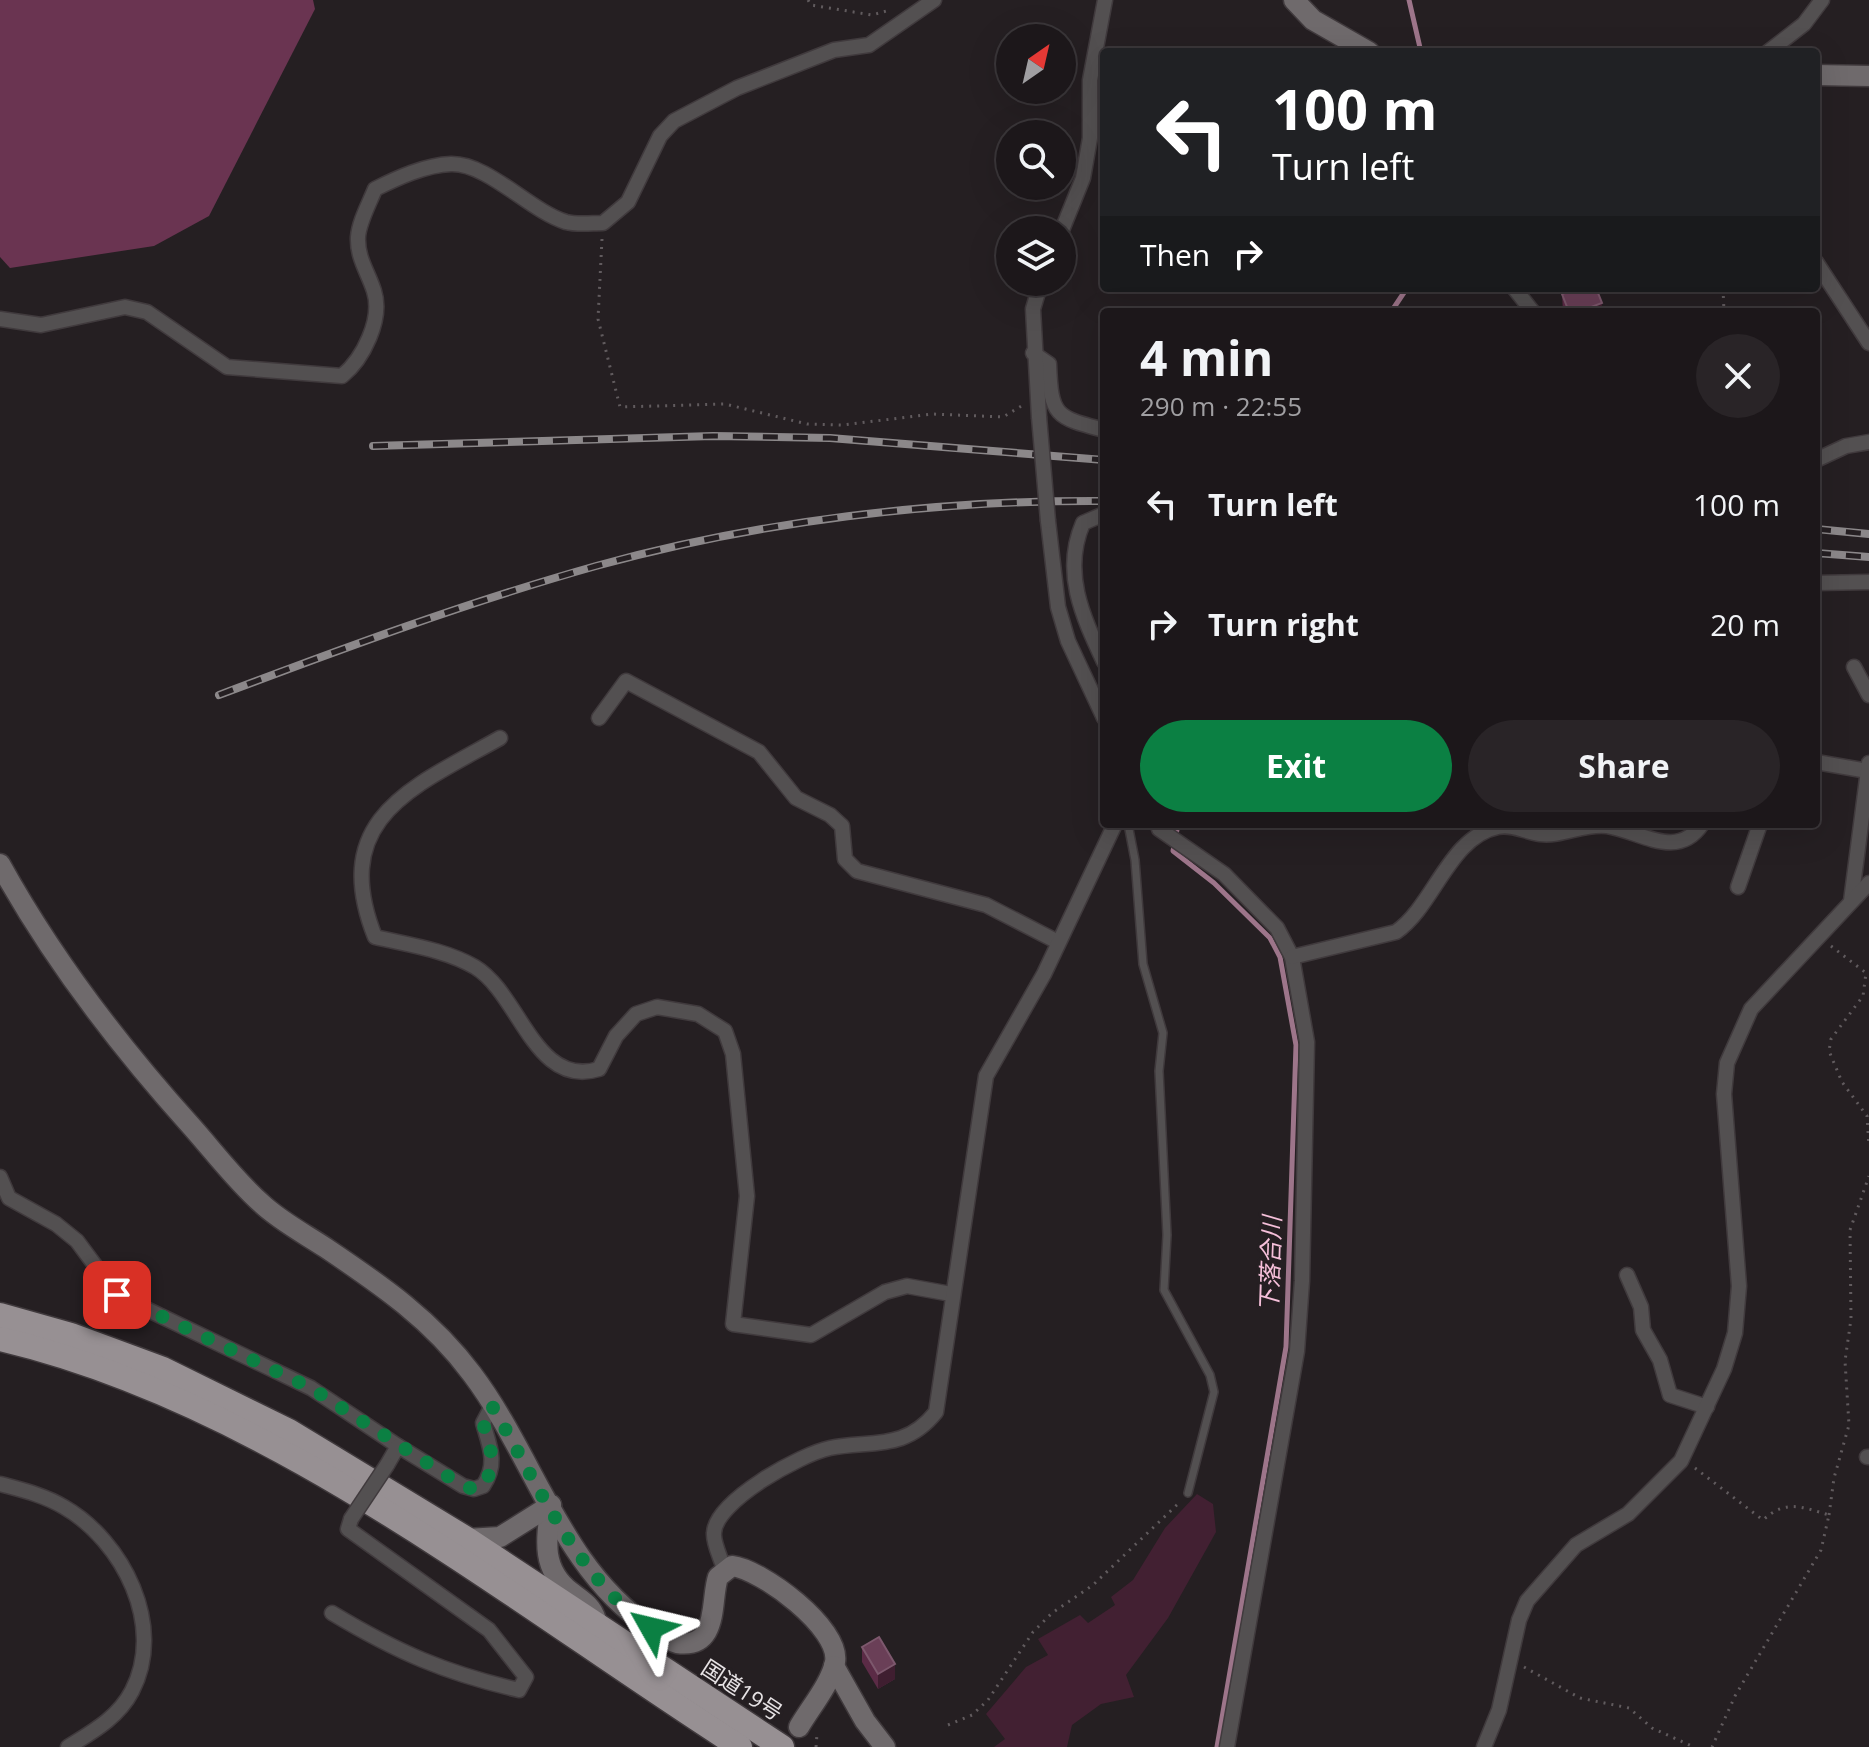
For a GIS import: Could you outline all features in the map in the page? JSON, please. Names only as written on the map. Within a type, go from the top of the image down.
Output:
[{"type":"highway","name":"国道19号","points":[[0,1315],[121,1353],[223,1396],[289,1431],[467,1539],[782,1747]]},
{"type":"highway","points":[[0,1339],[71,1359],[128,1381],[255,1438],[436,1546],[740,1747]]},
{"type":"street","points":[[0,319],[41,325],[125,307],[147,312],[227,367],[342,376],[354,366],[374,326],[376,295],[360,259],[358,235],[375,189],[400,176],[452,164],[474,169],[544,212],[569,223],[603,223],[628,202],[660,136],[674,121],[737,88],[834,50],[869,45],[934,0]]},
{"type":"street","points":[[1067,216],[1085,165],[1090,138],[1090,80],[1105,0]]},
{"type":"street","points":[[1294,0],[1313,20],[1362,48]]},
{"type":"street","points":[[1773,48],[1804,24],[1822,0]]},
{"type":"street","points":[[1820,75],[1869,76]]},
{"type":"street","points":[[1820,268],[1869,343]]},
{"type":"street","points":[[1517,292],[1530,308]]},
{"type":"street","points":[[1037,296],[1033,309],[1033,353],[1058,607],[1068,641],[1100,709]]},
{"type":"street","points":[[1033,353],[1049,364],[1050,401],[1056,412],[1064,419],[1100,429]]},
{"type":"street","points":[[1820,458],[1846,446],[1869,442]]},
{"type":"street","points":[[1100,516],[1083,523],[1072,548],[1072,573],[1100,653]]},
{"type":"street","points":[[1820,583],[1869,582]]},
{"type":"street","points":[[1854,667],[1869,695]]},
{"type":"street","points":[[599,718],[626,681],[759,752],[796,798],[830,815],[842,826],[845,859],[857,871],[986,905],[1058,942]]},
{"type":"street","points":[[500,738],[395,801],[375,825],[365,851],[361,879],[364,909],[375,937],[450,955],[478,969],[504,993],[534,1043],[560,1068],[586,1073],[599,1069],[616,1036],[636,1014],[657,1007],[698,1014],[725,1031],[733,1054],[747,1196],[733,1324],[811,1335],[885,1292],[907,1286],[951,1294]]},
{"type":"street","points":[[1820,763],[1868,771]]},
{"type":"street","points":[[1851,901],[1869,763]]},
{"type":"street","points":[[0,864],[28,915],[77,988],[230,1170],[262,1204],[414,1310],[473,1375],[578,1554],[601,1585],[630,1615],[672,1641],[690,1642],[709,1631],[715,1610],[715,1588],[724,1569],[714,1533],[720,1515],[749,1490],[795,1459],[829,1448],[886,1444],[922,1429],[936,1412],[951,1294],[986,1076],[1058,942],[1113,828]]},
{"type":"street","points":[[1292,957],[1396,932],[1411,922],[1459,854],[1476,837],[1494,828]]},
{"type":"street","points":[[1520,828],[1542,834],[1573,828]]},
{"type":"street","points":[[1616,828],[1658,842],[1676,843],[1689,838],[1698,828]]},
{"type":"street","points":[[1738,887],[1759,828]]},
{"type":"street","points":[[1161,829],[1224,874],[1277,928],[1292,957],[1307,1042],[1298,1337],[1227,1747]]},
{"type":"street","points":[[1484,1747],[1499,1710],[1527,1601],[1546,1575],[1576,1545],[1628,1514],[1681,1461],[1707,1407],[1735,1333],[1739,1286],[1724,1094],[1727,1063],[1751,1009],[1869,883]]},
{"type":"street","points":[[0,1177],[9,1198],[56,1224],[77,1241],[117,1295],[311,1388],[463,1486],[474,1489],[483,1486],[492,1468],[493,1456],[483,1423],[492,1406]]},
{"type":"street","points":[[1627,1275],[1641,1307],[1643,1330],[1660,1360],[1670,1395],[1707,1407]]},
{"type":"street","points":[[332,1613],[394,1650],[461,1677],[519,1690],[526,1677],[489,1630],[348,1529],[351,1519],[398,1446]]},
{"type":"street","points":[[0,1484],[38,1494],[91,1527],[110,1546],[129,1578],[142,1619],[145,1659],[131,1693],[107,1723],[68,1747]]},
{"type":"street","points":[[467,1539],[500,1537],[551,1505]]},
{"type":"street","points":[[551,1505],[547,1558],[550,1571],[592,1609],[598,1627]]},
{"type":"street","points":[[724,1569],[742,1567],[808,1612],[829,1636],[835,1649],[834,1666],[799,1727]]},
{"type":"street","points":[[834,1666],[865,1721],[885,1747]]},
{"type":"lane","points":[[1129,828],[1135,860],[1143,964],[1163,1033],[1159,1071],[1167,1235],[1164,1290],[1210,1375],[1214,1392],[1188,1493]]},
{"type":"path","points":[[808,0],[811,5],[872,15],[904,9],[918,11]]},
{"type":"path","points":[[603,223],[598,319],[620,407],[725,404],[807,424],[843,425],[932,414],[1003,417],[1023,406],[1023,393]]},
{"type":"path","points":[[1819,937],[1867,974],[1863,996],[1831,1039],[1829,1051],[1842,1082],[1867,1116],[1869,1147]]},
{"type":"path","points":[[1712,1747],[1735,1696],[1821,1550],[1834,1478],[1849,1425],[1845,1361],[1851,1319],[1850,1230],[1866,1195],[1869,1176]]},
{"type":"path","points":[[1681,1461],[1703,1473],[1763,1520],[1776,1508],[1790,1504],[1829,1515]]},
{"type":"path","points":[[948,1725],[972,1715],[988,1700],[1033,1632],[1052,1613],[1093,1585],[1188,1493]]},
{"type":"path","points":[[1509,1662],[1580,1698],[1629,1708],[1652,1728],[1694,1747]]},
{"type":"shaded area","points":[[0,0],[313,0],[315,9],[209,216],[154,246],[10,268],[0,257]]},
{"type":"shaded area","points":[[1197,1494],[1213,1504],[1216,1532],[1168,1618],[1126,1675],[1134,1697],[1101,1704],[1072,1725],[1067,1747],[994,1747],[1005,1739],[986,1714],[1026,1667],[1048,1655],[1038,1639],[1080,1615],[1088,1623],[1115,1605],[1111,1597],[1133,1580],[1165,1528]]},
{"type":"building","points":[[1598,292],[1602,303],[1589,308],[1567,308],[1562,294]]},
{"type":"building","points":[[879,1637],[895,1664],[878,1674],[862,1647]]},
{"type":"waterway","points":[[1409,0],[1420,48]]},
{"type":"waterway","points":[[1394,308],[1404,292]]},
{"type":"waterway","name":"下落合川","points":[[1177,828],[1173,851],[1214,883],[1270,938],[1280,957],[1296,1045],[1286,1347],[1217,1747]]},
{"type":"railway","points":[[373,446],[713,436],[830,438],[1100,460]]},
{"type":"railway","points":[[219,695],[453,610],[658,550],[784,525],[848,516],[976,504],[1100,501]]},
{"type":"railway","points":[[1820,529],[1869,534]]},
{"type":"railway","points":[[1820,553],[1869,557]]},
{"type":"route","points":[[117,1295],[311,1388],[463,1486],[474,1489],[483,1486],[492,1468],[493,1456],[483,1423],[492,1406],[578,1554],[601,1585],[630,1615],[651,1628]]}]
